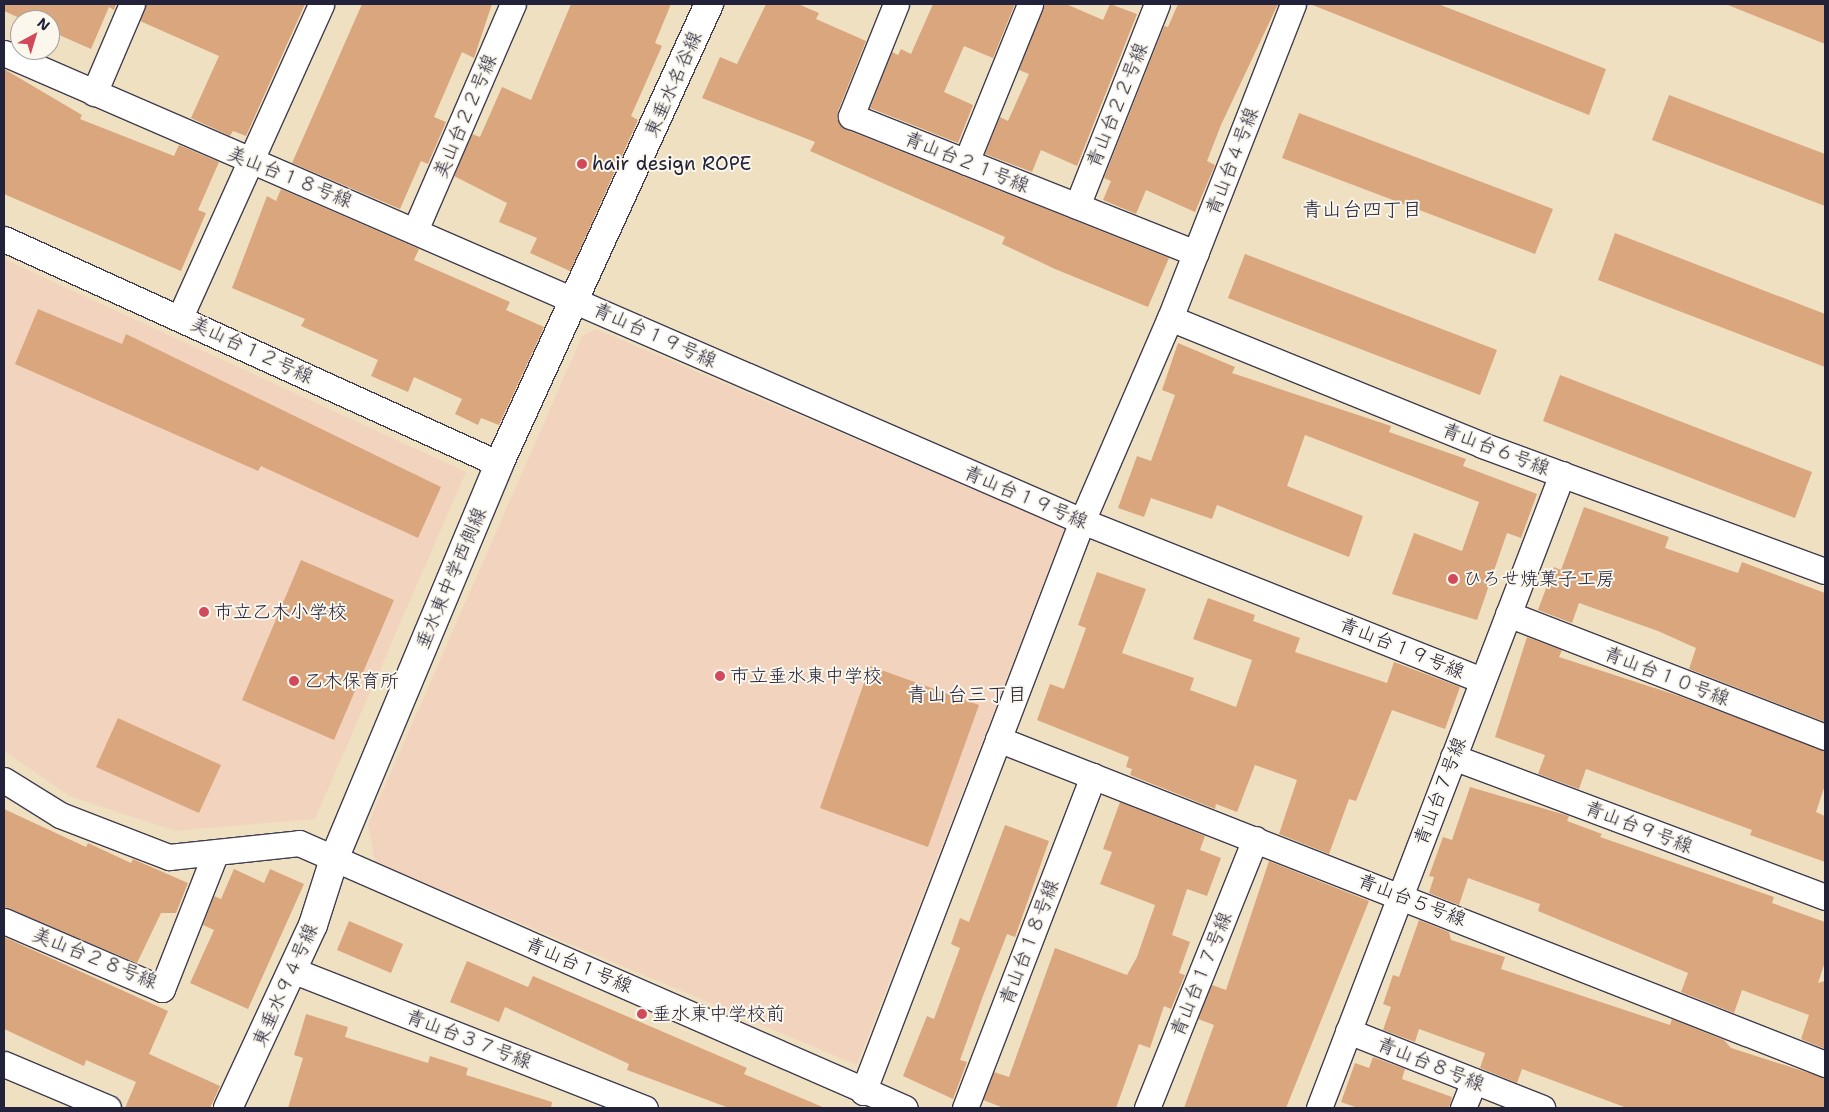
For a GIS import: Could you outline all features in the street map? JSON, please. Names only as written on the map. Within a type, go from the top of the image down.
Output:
[{"type":"street","points":[[94,93],[132,4]]},
{"type":"street","points":[[180,317],[321,4]]},
{"type":"street","name":"美山台２２号線","points":[[416,228],[513,4]]},
{"type":"street","name":"東垂水名谷線","points":[[576,301],[709,4]]},
{"type":"street","name":"青山台２１号線","points":[[896,4],[851,116],[1196,253]]},
{"type":"street","points":[[966,162],[1030,4]]},
{"type":"street","name":"青山台２２号線","points":[[1077,206],[1158,4]]},
{"type":"street","name":"青山台４号線","points":[[863,1092],[1082,521],[1170,318],[1293,4]]},
{"type":"street","name":"美山台１８号線","points":[[4,53],[250,161],[416,228],[576,301]]},
{"type":"street","name":"美山台１２号線","points":[[4,239],[180,317],[499,464]]},
{"type":"street","name":"垂水東中学西側線","points":[[334,859],[499,464],[576,301]]},
{"type":"street","name":"青山台１９号線","points":[[576,301],[1082,521],[1482,680]]},
{"type":"street","name":"青山台６号線","points":[[1170,318],[1562,474],[1825,571]]},
{"type":"street","name":"青山台７号線","points":[[1319,1108],[1562,474]]},
{"type":"street","name":"青山台１０号線","points":[[1508,614],[1825,737]]},
{"type":"street","name":"青山台５号線","points":[[998,739],[1400,895],[1825,1064]]},
{"type":"street","name":"青山台９号線","points":[[1453,757],[1825,898]]},
{"type":"street","name":"青山台１８号線","points":[[965,1108],[1092,776]]},
{"type":"street","name":"青山台１号線","points":[[4,780],[60,816],[169,857],[299,843],[863,1092],[905,1108]]},
{"type":"street","name":"青山台１７号線","points":[[1148,1108],[1256,839]]},
{"type":"street","name":"美山台２８号線","points":[[4,921],[162,989],[216,852]]},
{"type":"street","name":"東垂水９４号線","points":[[228,1108],[292,970],[334,859]]},
{"type":"street","name":"青山台３７号線","points":[[292,970],[645,1108]]},
{"type":"street","name":"青山台８号線","points":[[1348,1031],[1542,1108]]},
{"type":"street","points":[[4,1064],[108,1108]]},
{"type":"street","points":[[1464,1108],[1474,1081]]},
{"type":"shaded area","name":"市立乙木小学校","points":[[4,259],[466,472],[315,819],[175,831],[69,796],[4,751]]},
{"type":"shaded area","name":"市立垂水東中学校","points":[[596,329],[1065,528],[857,1065],[375,862],[368,824],[582,336]]},
{"type":"building","points":[[4,4],[116,4],[114,10],[109,7],[91,49],[60,35],[60,10],[10,10],[10,14],[4,11]]},
{"type":"building","points":[[146,4],[305,4],[246,136],[233,131],[230,136],[191,118],[219,56],[140,21]]},
{"type":"building","points":[[362,4],[492,4],[474,58],[462,52],[434,117],[446,122],[428,164],[421,161],[400,209],[292,163]]},
{"type":"building","points":[[571,4],[671,4],[655,43],[662,46],[631,116],[638,120],[570,271],[530,253],[537,238],[499,222],[507,203],[454,176],[472,134],[480,137],[502,87],[531,100]]},
{"type":"building","points":[[766,4],[798,4],[819,13],[816,19],[866,41],[838,111],[837,119],[845,129],[1169,258],[1148,307],[1055,269],[1002,244],[1005,237],[810,151],[815,142],[702,98],[720,57],[737,64]]},
{"type":"building","points":[[933,4],[1015,4],[993,58],[964,46],[944,92],[973,105],[958,143],[870,108],[892,52],[898,55],[901,49],[911,54]]},
{"type":"building","points":[[1044,4],[1066,4],[1103,20],[1110,4],[1137,14],[1077,166],[1041,150],[1032,172],[985,154],[1000,117],[1008,121],[1029,74],[1019,70]]},
{"type":"building","points":[[1178,4],[1278,4],[1221,125],[1207,161],[1215,165],[1195,212],[1146,190],[1136,214],[1103,200],[1111,181],[1104,178],[1164,26],[1168,27]]},
{"type":"building","points":[[1310,4],[1438,4],[1606,69],[1589,115]]},
{"type":"building","points":[[1728,4],[1825,4],[1825,44],[1728,5]]},
{"type":"building","points":[[4,69],[82,115],[80,119],[174,156],[179,145],[219,162],[198,210],[206,213],[181,271],[4,194]]},
{"type":"building","points":[[1669,95],[1825,154],[1825,206],[1652,140]]},
{"type":"building","points":[[1299,113],[1553,209],[1535,254],[1282,158]]},
{"type":"building","points":[[281,189],[419,249],[414,260],[510,302],[506,310],[544,327],[499,425],[481,418],[478,425],[455,414],[462,399],[414,377],[408,392],[371,376],[378,360],[301,326],[305,319],[232,288],[267,196],[276,201]]},
{"type":"building","points":[[1615,233],[1825,314],[1825,367],[1598,280]]},
{"type":"building","points":[[1245,254],[1497,350],[1480,395],[1228,298]]},
{"type":"building","points":[[38,309],[122,344],[126,334],[441,487],[418,538],[261,466],[258,471],[15,364]]},
{"type":"building","points":[[1178,343],[1235,367],[1232,373],[1391,426],[1389,432],[1466,459],[1463,466],[1537,494],[1521,538],[1507,533],[1477,620],[1392,594],[1414,533],[1462,551],[1479,502],[1305,435],[1287,486],[1363,516],[1349,557],[1217,505],[1212,519],[1151,498],[1144,517],[1118,508],[1137,456],[1151,461],[1175,395],[1162,390]]},
{"type":"building","points":[[1560,375],[1812,472],[1795,518],[1543,421]]},
{"type":"building","points":[[1584,507],[1669,537],[1665,548],[1738,573],[1742,562],[1825,593],[1825,722],[1689,669],[1696,648],[1658,631],[1579,603],[1572,623],[1538,610],[1554,567],[1561,570]]},
{"type":"building","points":[[301,560],[394,600],[334,740],[242,700]]},
{"type":"building","points":[[1097,572],[1146,589],[1122,653],[1194,678],[1190,690],[1236,707],[1252,660],[1193,639],[1208,598],[1255,615],[1253,621],[1300,638],[1295,652],[1387,683],[1394,662],[1460,687],[1445,729],[1392,710],[1356,801],[1349,799],[1329,854],[1279,834],[1297,780],[1255,765],[1237,812],[1216,804],[1215,809],[1130,775],[1132,769],[1126,767],[1129,757],[1037,720],[1050,684],[1064,689],[1086,628],[1078,625]]},
{"type":"building","points":[[1527,637],[1562,650],[1559,657],[1679,696],[1825,751],[1825,785],[1816,812],[1825,816],[1825,862],[1750,835],[1752,830],[1586,769],[1579,789],[1538,774],[1545,755],[1495,737]]},
{"type":"building","points":[[870,666],[979,705],[928,847],[820,808]]},
{"type":"building","points":[[118,718],[221,765],[199,813],[96,767]]},
{"type":"building","points":[[1470,787],[1569,816],[1567,821],[1602,834],[1600,837],[1774,897],[1772,903],[1825,922],[1825,962],[1818,983],[1825,981],[1825,1049],[1801,1039],[1809,1015],[1742,990],[1734,1013],[1681,992],[1688,973],[1538,911],[1540,904],[1468,878],[1459,905],[1429,893],[1434,877],[1429,876],[1443,837],[1452,840]]},
{"type":"building","points":[[1120,802],[1205,836],[1200,850],[1221,858],[1207,896],[1187,889],[1172,935],[1190,942],[1179,973],[1185,975],[1171,1009],[1164,1006],[1150,1048],[1139,1044],[1116,1108],[1004,1108],[983,1100],[994,1072],[1009,1077],[1055,948],[1127,975],[1137,957],[1155,905],[1100,884],[1112,852],[1103,849]]},
{"type":"building","points":[[4,809],[86,847],[88,843],[131,863],[133,859],[188,883],[176,913],[161,913],[137,963],[4,907]]},
{"type":"building","points":[[1005,825],[1049,841],[1015,937],[1007,934],[983,996],[960,1060],[967,1062],[953,1099],[903,1076],[927,1016],[934,1019],[960,948],[951,944],[960,918],[969,922]]},
{"type":"building","points":[[1269,861],[1369,901],[1286,1108],[1184,1108],[1214,1025],[1198,1019],[1212,985],[1226,990]]},
{"type":"building","points":[[234,869],[264,883],[270,869],[304,884],[248,1009],[190,983],[214,930],[203,925],[214,896],[221,899]]},
{"type":"building","points":[[1419,920],[1449,932],[1451,940],[1505,957],[1501,969],[1670,1025],[1672,1019],[1724,1040],[1731,1048],[1825,1078],[1825,1108],[1627,1108],[1522,1069],[1517,1083],[1480,1068],[1485,1053],[1419,1029],[1415,1042],[1383,1030],[1391,1007],[1383,1004],[1393,975],[1399,977]]},
{"type":"building","points":[[349,921],[403,944],[391,973],[337,950]]},
{"type":"building","points":[[4,937],[168,1011],[149,1054],[220,1086],[210,1108],[125,1108],[136,1082],[86,1060],[84,1066],[4,1029]]},
{"type":"building","points":[[467,961],[528,987],[533,976],[747,1068],[744,1074],[825,1108],[729,1108],[627,1070],[629,1064],[505,1007],[499,1022],[450,1002]]},
{"type":"building","points":[[306,1014],[348,1027],[345,1037],[428,1063],[430,1056],[468,1068],[466,1075],[552,1102],[551,1108],[288,1108],[303,1058],[294,1055]]},
{"type":"building","points":[[1373,1057],[1405,1069],[1402,1079],[1452,1097],[1449,1108],[1358,1108],[1341,1102],[1355,1063],[1369,1068]]},
{"type":"place","name":"hair design ROPE","points":[[582,164]]},
{"type":"place","name":"ひろせ焼菓子工房","points":[[1453,579]]},
{"type":"place","name":"市立乙木小学校","points":[[204,612]]},
{"type":"place","name":"市立垂水東中学校","points":[[720,676]]},
{"type":"place","name":"乙木保育所","points":[[294,681]]},
{"type":"place","name":"垂水東中学校前","points":[[642,1014]]},
{"type":"district","name":"青山台四丁目","points":[[1362,209]]},
{"type":"district","name":"青山台三丁目","points":[[967,694]]}]
